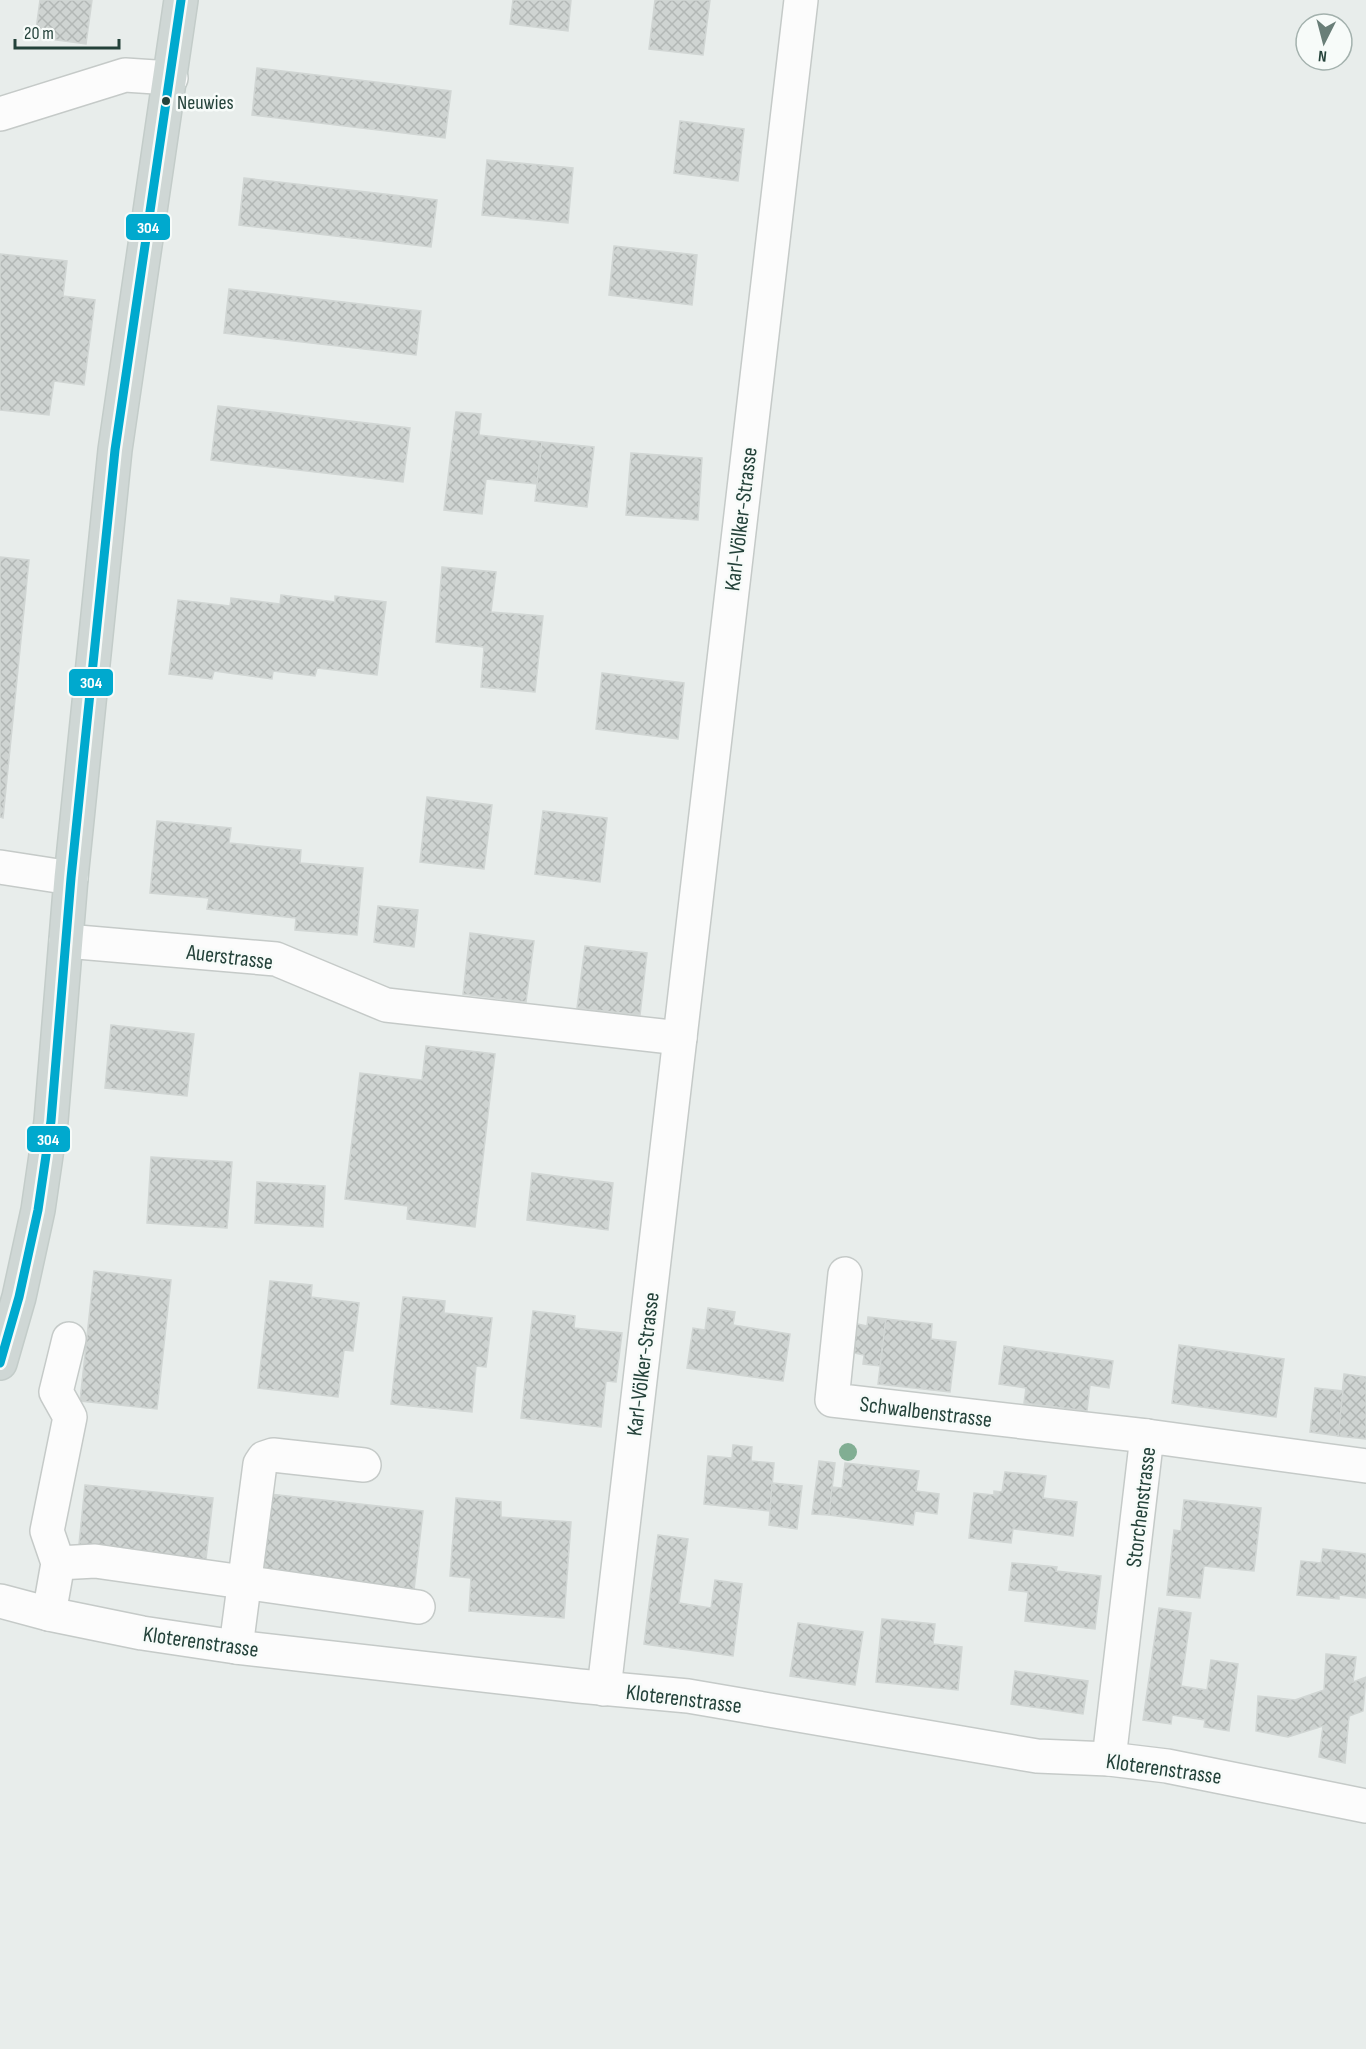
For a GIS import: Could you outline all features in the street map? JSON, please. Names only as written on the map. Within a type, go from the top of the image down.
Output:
[{"type":"main road","points":[[0,1363],[19,1297],[38,1210],[51,1120],[71,878],[115,450],[181,0]]},
{"type":"street","name":"Karl-Völker-Strasse","points":[[604,1689],[801,0]]},
{"type":"street","points":[[0,114],[125,75],[171,78]]},
{"type":"street","points":[[0,867],[71,878]]},
{"type":"street","name":"Auerstrasse","points":[[66,941],[276,959],[387,1005],[680,1038]]},
{"type":"street","name":"Schwalbenstrasse","points":[[845,1274],[832,1400],[1147,1436]]},
{"type":"street","points":[[49,1614],[58,1563],[47,1531],[70,1418],[56,1392],[69,1339]]},
{"type":"street","name":"Storchenstrasse","points":[[1109,1759],[1147,1436],[1366,1466]]},
{"type":"street","points":[[237,1647],[261,1464],[264,1458],[273,1455],[364,1465]]},
{"type":"street","points":[[58,1563],[95,1561],[418,1607]]},
{"type":"street","name":"Kloterenstrasse","points":[[0,1601],[142,1634],[604,1689],[688,1696],[1037,1756],[1109,1759],[1167,1766],[1366,1806]]},
{"type":"building","points":[[40,0],[92,0],[86,44],[35,37]]},
{"type":"building","points":[[513,0],[571,0],[568,31],[510,24]]},
{"type":"building","points":[[655,0],[710,0],[703,55],[649,49]]},
{"type":"building","points":[[257,68],[451,91],[445,138],[252,115]]},
{"type":"building","points":[[680,121],[744,129],[738,181],[674,173]]},
{"type":"building","points":[[487,160],[573,168],[568,223],[482,215]]},
{"type":"building","points":[[244,178],[437,200],[431,247],[239,225]]},
{"type":"building","points":[[614,246],[697,255],[692,305],[609,295]]},
{"type":"building","points":[[0,254],[67,261],[63,296],[95,300],[84,385],[54,381],[49,415],[0,410]]},
{"type":"building","points":[[229,289],[421,311],[416,355],[224,333]]},
{"type":"building","points":[[218,406],[410,428],[403,482],[211,460]]},
{"type":"building","points":[[456,412],[481,414],[479,435],[542,442],[537,484],[486,479],[482,514],[444,510]]},
{"type":"building","points":[[542,442],[594,447],[587,507],[535,501]]},
{"type":"building","points":[[631,453],[702,458],[698,520],[626,515]]},
{"type":"building","points":[[0,557],[29,560],[3,818],[0,817]]},
{"type":"building","points":[[442,567],[496,572],[491,612],[543,616],[535,692],[481,687],[484,647],[436,642]]},
{"type":"building","points":[[281,595],[335,602],[335,596],[386,602],[377,675],[317,668],[315,676],[273,671],[272,679],[214,671],[212,679],[169,674],[178,600],[230,606],[231,598],[280,604]]},
{"type":"building","points":[[602,673],[684,683],[678,739],[596,729]]},
{"type":"building","points":[[427,797],[492,805],[484,869],[420,862]]},
{"type":"building","points":[[543,811],[607,818],[600,882],[535,874]]},
{"type":"building","points":[[157,821],[231,828],[229,843],[301,850],[300,863],[363,868],[357,935],[295,930],[296,918],[207,909],[209,898],[150,893]]},
{"type":"building","points":[[378,906],[418,910],[414,947],[374,942]]},
{"type":"building","points":[[470,933],[534,941],[526,1002],[463,994]]},
{"type":"building","points":[[585,946],[647,953],[640,1015],[577,1008]]},
{"type":"building","points":[[111,1025],[194,1034],[187,1096],[105,1088]]},
{"type":"building","points":[[426,1046],[495,1054],[475,1227],[407,1219],[408,1206],[345,1199],[360,1073],[422,1080]]},
{"type":"building","points":[[151,1157],[232,1162],[227,1228],[147,1223]]},
{"type":"building","points":[[532,1173],[613,1183],[608,1230],[527,1220]]},
{"type":"building","points":[[257,1182],[325,1186],[323,1227],[255,1223]]},
{"type":"building","points":[[94,1271],[171,1280],[157,1409],[80,1401]]},
{"type":"building","points":[[270,1281],[312,1285],[311,1297],[359,1303],[353,1351],[344,1350],[338,1397],[258,1388]]},
{"type":"building","points":[[403,1297],[445,1301],[444,1313],[492,1318],[486,1367],[476,1366],[472,1412],[391,1404]]},
{"type":"building","points":[[708,1308],[735,1312],[733,1325],[790,1334],[783,1381],[687,1368],[693,1328],[705,1330]]},
{"type":"building","points":[[533,1311],[575,1316],[574,1328],[622,1333],[616,1382],[606,1381],[601,1427],[521,1418]]},
{"type":"building","points":[[868,1317],[886,1319],[880,1366],[863,1364],[864,1355],[854,1353],[857,1324],[867,1326]]},
{"type":"building","points":[[886,1319],[932,1324],[931,1339],[956,1342],[950,1392],[878,1384]]},
{"type":"building","points":[[1179,1345],[1284,1359],[1276,1417],[1172,1403]]},
{"type":"building","points":[[1004,1346],[1113,1361],[1109,1388],[1090,1385],[1087,1411],[1024,1403],[1026,1388],[999,1384]]},
{"type":"building","points":[[1344,1374],[1366,1377],[1366,1439],[1338,1436]]},
{"type":"building","points":[[1315,1388],[1343,1391],[1338,1436],[1310,1432]]},
{"type":"building","points":[[733,1445],[752,1447],[751,1461],[774,1463],[770,1511],[704,1504],[708,1456],[732,1458]]},
{"type":"building","points":[[819,1461],[835,1463],[829,1515],[812,1514]]},
{"type":"building","points":[[845,1463],[919,1471],[916,1491],[939,1494],[937,1514],[915,1511],[913,1525],[829,1515],[832,1487],[842,1488]]},
{"type":"building","points":[[1005,1472],[1046,1476],[1043,1498],[1077,1502],[1073,1536],[1013,1529],[1011,1543],[969,1538],[974,1493],[994,1495],[994,1491],[1002,1492]]},
{"type":"building","points":[[772,1483],[802,1486],[797,1529],[769,1525]]},
{"type":"building","points":[[85,1485],[213,1498],[205,1568],[78,1554]]},
{"type":"building","points":[[269,1494],[423,1511],[414,1590],[260,1573]]},
{"type":"building","points":[[456,1498],[501,1502],[501,1517],[571,1522],[564,1618],[469,1611],[471,1578],[450,1576]]},
{"type":"building","points":[[1184,1500],[1261,1508],[1254,1571],[1204,1566],[1200,1598],[1167,1595],[1174,1530],[1181,1531]]},
{"type":"building","points":[[658,1535],[688,1539],[679,1603],[711,1608],[715,1580],[742,1584],[733,1656],[644,1644]]},
{"type":"building","points":[[1323,1549],[1366,1554],[1366,1598],[1339,1595],[1339,1599],[1297,1595],[1301,1561],[1321,1563]]},
{"type":"building","points":[[1012,1563],[1057,1567],[1056,1571],[1101,1576],[1095,1629],[1025,1621],[1028,1592],[1009,1590]]},
{"type":"building","points":[[1159,1608],[1191,1613],[1181,1686],[1207,1690],[1211,1660],[1238,1664],[1229,1731],[1204,1727],[1205,1720],[1172,1715],[1171,1724],[1143,1720]]},
{"type":"building","points":[[882,1619],[935,1624],[933,1644],[962,1647],[958,1690],[876,1682]]},
{"type":"building","points":[[798,1623],[863,1632],[855,1685],[790,1676]]},
{"type":"building","points":[[1326,1654],[1356,1657],[1353,1682],[1366,1677],[1363,1711],[1349,1716],[1345,1763],[1319,1757],[1323,1726],[1288,1737],[1256,1731],[1258,1696],[1295,1700],[1324,1690]]},
{"type":"building","points":[[1015,1671],[1088,1681],[1083,1714],[1011,1704]]},
{"type":"transit line","name":"304","points":[[0,1363],[19,1297],[38,1210],[51,1121],[71,878],[115,450],[181,0]]},
{"type":"place","name":"Neuwies","points":[[166,101]]}]
